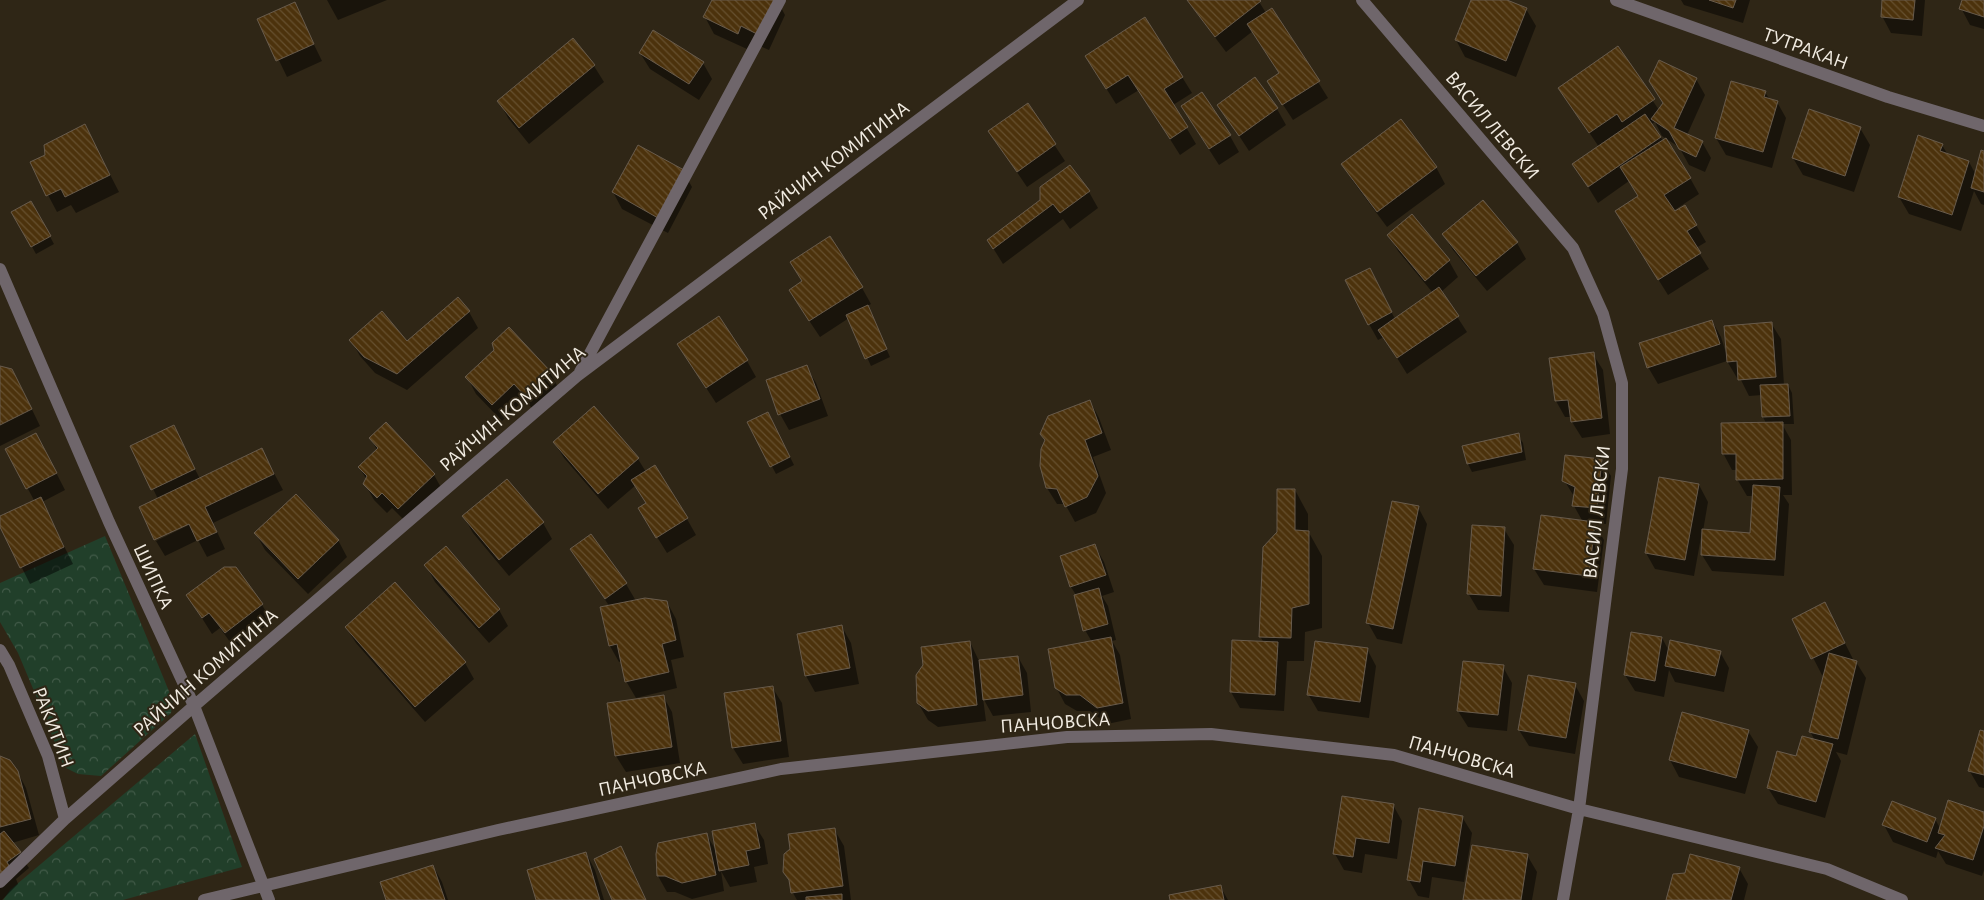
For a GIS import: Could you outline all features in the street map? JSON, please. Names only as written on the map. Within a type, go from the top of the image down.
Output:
[{"type":"street","points":[[577,376],[780,0]]},
{"type":"street","name":"РАЙЧИН КОМИТИНА","points":[[0,882],[65,819],[577,376],[1078,0]]},
{"type":"street","name":"ВАСИЛ ЛЕВСКИ","points":[[1362,0],[1573,248],[1603,314],[1622,383],[1622,469],[1579,809],[1563,900]]},
{"type":"street","name":"ТУТРАКАН","points":[[1616,0],[1888,97],[1984,126]]},
{"type":"street","name":"ШИПКА","points":[[0,269],[105,513],[194,706],[268,900]]},
{"type":"street","name":"РАКИТИН","points":[[0,650],[9,665],[48,756],[65,819]]},
{"type":"street","name":"ПАНЧОВСКА","points":[[204,900],[498,830],[781,769],[1067,737],[1211,734],[1394,756],[1579,809],[1827,869],[1902,900]]},
{"type":"green space","points":[[105,536],[173,701],[171,713],[101,776],[78,774],[64,767],[18,653],[0,622],[0,583]]},
{"type":"green space","points":[[195,734],[242,867],[123,900],[3,900],[10,890]]},
{"type":"building","points":[[712,0],[776,0],[759,35],[741,26],[738,34],[703,17]]},
{"type":"building","points":[[1187,0],[1260,0],[1261,1],[1215,37]]},
{"type":"building","points":[[1471,0],[1507,0],[1527,8],[1506,61],[1455,40]]},
{"type":"building","points":[[1709,0],[1736,0],[1733,8]]},
{"type":"building","points":[[1882,0],[1915,0],[1913,20],[1881,17]]},
{"type":"building","points":[[1962,0],[1984,0],[1984,17],[1959,9]]},
{"type":"building","points":[[295,2],[314,44],[276,61],[257,19]]},
{"type":"building","points":[[1272,8],[1320,81],[1282,105],[1267,81],[1279,73],[1247,24]]},
{"type":"building","points":[[1145,17],[1183,77],[1164,89],[1188,127],[1170,139],[1128,75],[1106,89],[1085,56]]},
{"type":"building","points":[[653,30],[704,62],[689,84],[639,53]]},
{"type":"building","points":[[573,38],[595,65],[519,128],[497,101]]},
{"type":"building","points":[[1618,46],[1655,99],[1622,122],[1617,114],[1589,133],[1558,88]]},
{"type":"building","points":[[1659,60],[1697,78],[1674,128],[1703,141],[1696,157],[1679,149],[1669,131],[1651,119],[1663,103],[1649,81]]},
{"type":"building","points":[[1255,77],[1278,108],[1239,136],[1217,105]]},
{"type":"building","points":[[1731,81],[1766,91],[1764,97],[1778,101],[1763,152],[1715,138]]},
{"type":"building","points":[[1202,92],[1231,135],[1209,149],[1181,106]]},
{"type":"building","points":[[1028,103],[1056,144],[1017,172],[988,131]]},
{"type":"building","points":[[1809,109],[1861,127],[1845,176],[1792,158]]},
{"type":"building","points":[[1645,114],[1661,137],[1588,187],[1572,164]]},
{"type":"building","points":[[1401,119],[1437,167],[1377,212],[1341,164]]},
{"type":"building","points":[[85,124],[110,175],[65,197],[61,189],[46,196],[30,162],[45,155],[44,145]]},
{"type":"building","points":[[1918,135],[1943,144],[1940,151],[1969,161],[1952,215],[1898,197]]},
{"type":"building","points":[[1666,138],[1691,178],[1664,195],[1675,211],[1685,205],[1697,225],[1687,231],[1701,253],[1658,280],[1615,211],[1638,196],[1620,167]]},
{"type":"building","points":[[638,145],[684,170],[658,218],[612,192]]},
{"type":"building","points":[[1981,150],[1984,151],[1984,192],[1971,188]]},
{"type":"building","points":[[1070,165],[1090,191],[1060,213],[1053,204],[993,249],[987,240],[1040,200],[1040,187]]},
{"type":"building","points":[[1483,200],[1518,242],[1476,276],[1442,234]]},
{"type":"building","points":[[31,201],[51,236],[31,247],[11,212]]},
{"type":"building","points":[[1412,214],[1450,260],[1425,281],[1387,235]]},
{"type":"building","points":[[830,236],[863,287],[809,321],[789,290],[802,281],[790,262]]},
{"type":"building","points":[[1370,268],[1392,312],[1368,325],[1345,280]]},
{"type":"building","points":[[1439,287],[1459,316],[1397,358],[1378,330]]},
{"type":"building","points":[[458,297],[470,311],[397,374],[364,357],[349,340],[382,311],[407,341]]},
{"type":"building","points":[[868,305],[887,349],[865,359],[846,315]]},
{"type":"building","points":[[719,316],[748,360],[706,388],[677,344]]},
{"type":"building","points":[[1712,320],[1720,344],[1647,368],[1639,343]]},
{"type":"building","points":[[1772,322],[1776,377],[1738,380],[1737,361],[1727,362],[1724,326]]},
{"type":"building","points":[[509,327],[551,372],[525,396],[514,384],[492,405],[465,377],[494,350],[492,343]]},
{"type":"building","points":[[1594,352],[1602,418],[1571,422],[1568,400],[1555,401],[1549,358]]},
{"type":"building","points":[[807,365],[820,399],[778,415],[766,380]]},
{"type":"building","points":[[0,366],[12,369],[32,409],[0,425]]},
{"type":"building","points":[[1788,384],[1790,416],[1762,417],[1760,385]]},
{"type":"building","points":[[1090,400],[1102,433],[1085,440],[1098,476],[1087,497],[1065,507],[1057,489],[1046,488],[1040,466],[1041,449],[1045,440],[1040,434],[1048,416]]},
{"type":"building","points":[[594,406],[639,458],[598,494],[553,442]]},
{"type":"building","points":[[768,412],[790,457],[770,467],[747,422]]},
{"type":"building","points":[[386,422],[435,474],[398,509],[382,493],[377,498],[363,484],[367,476],[358,467],[378,448],[369,438]]},
{"type":"building","points":[[1783,422],[1783,479],[1736,480],[1736,454],[1722,454],[1721,423]]},
{"type":"building","points":[[174,425],[195,469],[151,490],[130,446]]},
{"type":"building","points":[[36,433],[57,473],[26,489],[5,449]]},
{"type":"building","points":[[1519,433],[1522,452],[1467,464],[1462,446]]},
{"type":"building","points":[[262,448],[274,474],[205,507],[217,532],[197,541],[189,524],[154,540],[139,507]]},
{"type":"building","points":[[1565,455],[1602,459],[1597,508],[1572,506],[1575,487],[1562,481]]},
{"type":"building","points":[[655,465],[688,518],[656,538],[638,508],[646,503],[631,480]]},
{"type":"building","points":[[1659,477],[1699,484],[1685,560],[1645,553]]},
{"type":"building","points":[[507,479],[544,522],[499,560],[462,516]]},
{"type":"building","points":[[1753,485],[1780,487],[1775,560],[1701,555],[1702,529],[1750,533]]},
{"type":"building","points":[[1277,489],[1295,489],[1295,530],[1309,531],[1309,604],[1292,608],[1291,638],[1259,637],[1263,547],[1277,532]]},
{"type":"building","points":[[296,494],[339,540],[298,579],[254,533]]},
{"type":"building","points":[[41,497],[64,547],[20,568],[0,527],[0,516]]},
{"type":"building","points":[[1392,501],[1419,506],[1393,629],[1366,623]]},
{"type":"building","points":[[1541,515],[1595,522],[1589,576],[1533,569]]},
{"type":"building","points":[[1472,525],[1505,527],[1501,596],[1467,594]]},
{"type":"building","points":[[591,534],[627,583],[605,599],[570,549]]},
{"type":"building","points":[[1095,544],[1106,575],[1070,587],[1060,556]]},
{"type":"building","points":[[446,546],[500,609],[479,628],[424,565]]},
{"type":"building","points":[[224,567],[236,567],[263,604],[225,633],[209,613],[202,618],[186,595]]},
{"type":"building","points":[[395,582],[466,662],[415,707],[345,627]]},
{"type":"building","points":[[1099,588],[1108,624],[1083,631],[1074,595]]},
{"type":"building","points":[[645,598],[667,601],[676,640],[662,644],[669,672],[625,682],[617,644],[609,646],[600,607]]},
{"type":"building","points":[[1825,602],[1845,643],[1811,659],[1792,619]]},
{"type":"building","points":[[842,625],[850,668],[805,676],[797,634]]},
{"type":"building","points":[[1631,632],[1662,637],[1655,681],[1624,675]]},
{"type":"building","points":[[1111,637],[1123,703],[1097,708],[1080,695],[1066,695],[1055,688],[1048,649]]},
{"type":"building","points":[[1232,640],[1278,642],[1275,695],[1230,692]]},
{"type":"building","points":[[1670,640],[1721,651],[1715,676],[1665,666]]},
{"type":"building","points":[[970,641],[977,705],[928,711],[917,703],[916,675],[923,665],[921,647]]},
{"type":"building","points":[[1315,641],[1368,648],[1360,702],[1307,695]]},
{"type":"building","points":[[1829,653],[1857,661],[1838,739],[1809,732]]},
{"type":"building","points":[[1018,656],[1023,695],[983,700],[979,660]]},
{"type":"building","points":[[1463,661],[1504,665],[1498,715],[1457,711]]},
{"type":"building","points":[[1528,675],[1576,683],[1566,738],[1518,730]]},
{"type":"building","points":[[773,686],[781,741],[732,748],[724,693]]},
{"type":"building","points":[[664,695],[672,747],[615,756],[607,703]]},
{"type":"building","points":[[1682,712],[1749,730],[1736,778],[1669,760]]},
{"type":"building","points":[[1980,730],[1984,731],[1984,775],[1968,771]]},
{"type":"building","points":[[1802,736],[1833,744],[1816,802],[1767,788],[1777,751],[1796,756]]},
{"type":"building","points":[[0,756],[10,760],[18,771],[31,819],[0,827]]},
{"type":"building","points":[[1342,796],[1394,804],[1389,843],[1356,838],[1353,857],[1333,854]]},
{"type":"building","points":[[1948,800],[1984,812],[1984,826],[1973,860],[1935,848],[1945,835],[1938,833]]},
{"type":"building","points":[[1892,801],[1936,818],[1927,842],[1882,825]]},
{"type":"building","points":[[1419,808],[1463,816],[1455,866],[1423,861],[1420,882],[1407,880]]},
{"type":"building","points":[[755,823],[760,848],[746,851],[749,865],[719,871],[712,831]]},
{"type":"building","points":[[835,828],[843,886],[791,893],[789,880],[783,872],[784,854],[790,849],[788,834]]},
{"type":"building","points":[[4,831],[21,852],[7,862],[10,868],[0,877],[0,834]]},
{"type":"building","points":[[707,833],[716,875],[682,883],[665,876],[657,876],[656,854],[658,843]]},
{"type":"building","points":[[1472,845],[1528,854],[1521,900],[1463,900]]},
{"type":"building","points":[[621,846],[646,900],[612,900],[594,859]]},
{"type":"building","points":[[586,852],[600,900],[536,900],[527,870]]},
{"type":"building","points":[[1690,854],[1740,867],[1731,900],[1666,900],[1673,874],[1685,873]]},
{"type":"building","points":[[433,865],[445,900],[386,900],[380,882]]},
{"type":"building","points":[[1221,885],[1224,900],[1170,900],[1169,895]]},
{"type":"building","points":[[842,894],[842,900],[806,900],[806,897]]}]
